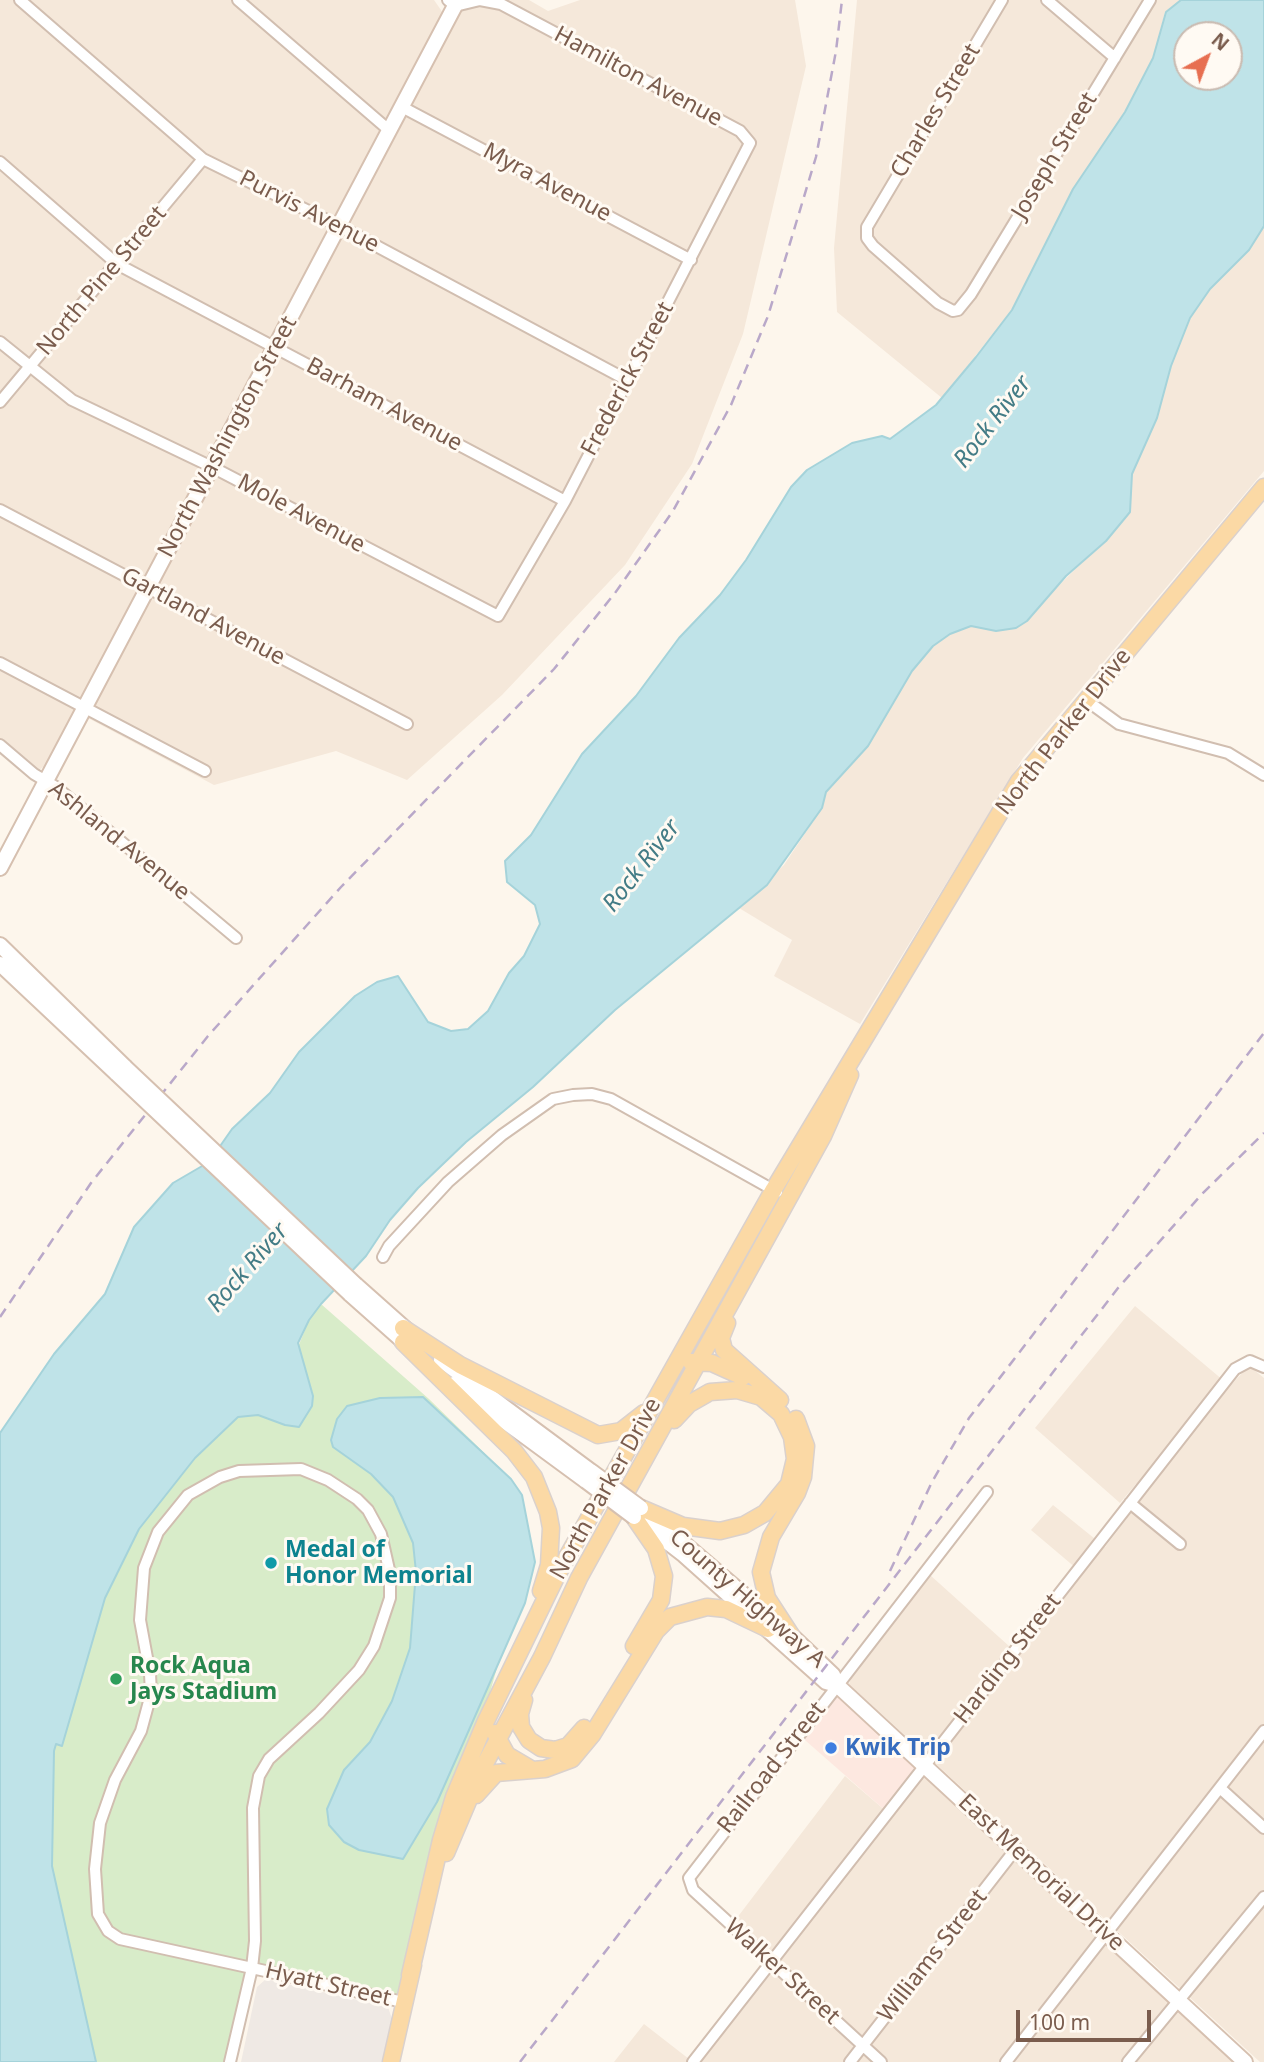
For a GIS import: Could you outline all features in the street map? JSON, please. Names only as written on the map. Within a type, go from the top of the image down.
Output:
[{"type":"main road","name":"North Washington Street","points":[[0,868],[390,131],[454,2]]},
{"type":"main road","name":"North Parker Drive","points":[[411,1975],[441,1840],[454,1797],[500,1693],[557,1575],[774,1189],[1008,799],[1086,700],[1264,487]]},
{"type":"main road","points":[[0,945],[121,1070]]},
{"type":"main road","points":[[0,964],[121,1070]]},
{"type":"main road","name":"North Parker Drive","points":[[391,2062],[403,2002],[436,1877],[497,1740],[542,1657],[579,1578],[823,1136],[868,1031]]},
{"type":"main road","name":"County Highway A","points":[[121,1070],[403,1335],[713,1566],[833,1675],[837,1685]]},
{"type":"main road","points":[[742,1284],[722,1338],[722,1346],[741,1368],[793,1414],[806,1446],[803,1477],[771,1538],[761,1572],[767,1598],[791,1635]]},
{"type":"main road","points":[[403,1335],[598,1435],[621,1431],[653,1404]]},
{"type":"main road","points":[[403,1335],[514,1451],[530,1471],[542,1495],[551,1528],[550,1555],[529,1632]]},
{"type":"main road","points":[[673,1369],[699,1360],[729,1369],[770,1391]]},
{"type":"main road","points":[[638,1512],[696,1530],[720,1531],[744,1525],[765,1513],[782,1495],[793,1472],[794,1448],[788,1425],[772,1405],[750,1393],[721,1390],[710,1392],[689,1404],[644,1462]]},
{"type":"main road","points":[[542,1657],[520,1720],[528,1740],[541,1748],[555,1750],[568,1746],[581,1734],[661,1600],[663,1569],[638,1512]]},
{"type":"main road","name":"County Highway A","points":[[638,1512],[826,1682],[837,1685]]},
{"type":"main road","points":[[460,1821],[479,1789],[496,1773],[561,1765],[581,1749],[656,1631],[670,1617],[707,1607],[726,1609],[768,1629]]},
{"type":"main road","name":"East Memorial Drive","points":[[837,1685],[1245,2062]]},
{"type":"main road","points":[[500,1693],[493,1721],[497,1740],[514,1761],[533,1769]]},
{"type":"street","name":"Purvis Avenue","points":[[20,0],[203,159],[339,226],[627,380]]},
{"type":"street","points":[[238,0],[390,131]]},
{"type":"street","name":"Charles Street","points":[[958,310],[950,310],[937,303],[873,246],[867,238],[869,221],[1002,0]]},
{"type":"street","points":[[1047,0],[1115,58]]},
{"type":"street","name":"Joseph Street","points":[[958,310],[1150,0]]},
{"type":"street","name":"Hamilton Avenue","points":[[454,2],[507,2],[740,131],[748,138]]},
{"type":"street","name":"Myra Avenue","points":[[402,107],[691,260]]},
{"type":"street","name":"Frederick Street","points":[[498,616],[504,610],[565,501],[749,149],[748,138]]},
{"type":"street","name":"North Pine Street","points":[[0,402],[203,159]]},
{"type":"street","name":"Barham Avenue","points":[[0,162],[117,264],[565,501]]},
{"type":"street","name":"Mole Avenue","points":[[0,342],[72,400],[212,467],[498,616]]},
{"type":"street","name":"Gartland Avenue","points":[[0,510],[407,724]]},
{"type":"street","points":[[0,663],[205,771]]},
{"type":"street","points":[[1086,700],[1119,724],[1228,753],[1264,775]]},
{"type":"street","name":"Ashland Avenue","points":[[0,745],[236,938]]},
{"type":"street","points":[[383,1257],[389,1246],[449,1182],[502,1135],[553,1099],[573,1095],[592,1094],[611,1099],[789,1199]]},
{"type":"street","name":"Harding Street","points":[[693,2062],[1235,1368],[1250,1361],[1264,1367]]},
{"type":"street","name":"Hyatt Street","points":[[252,1968],[256,1916],[253,1808],[259,1776],[270,1759],[319,1713],[359,1670],[374,1646],[390,1598],[387,1552],[375,1521],[357,1499],[342,1488],[301,1469],[258,1468],[220,1477],[188,1495],[158,1532],[144,1567],[140,1609],[151,1685],[149,1704],[141,1731],[106,1802],[97,1840],[96,1903],[108,1931],[120,1939],[403,2002]]},
{"type":"street","name":"Railroad Street","points":[[689,1878],[987,1492]]},
{"type":"street","points":[[1130,1503],[1180,1544]]},
{"type":"street","points":[[1006,2062],[1264,1731]]},
{"type":"street","points":[[1220,1788],[1264,1828]]},
{"type":"street","name":"Williams Street","points":[[850,2062],[1015,1850]]},
{"type":"street","name":"Walker Street","points":[[689,1878],[693,1890],[881,2062]]},
{"type":"street","points":[[1128,2062],[1264,1897]]},
{"type":"street","points":[[230,2062],[252,1968]]},
{"type":"shaded area","points":[[0,0],[434,0],[443,13],[45,766],[39,770],[0,741]]},
{"type":"shaded area","points":[[465,0],[529,0],[548,11],[580,0],[795,0],[806,66],[743,334],[692,464],[625,565],[502,695],[407,780],[336,751],[214,785],[86,717]]},
{"type":"shaded area","points":[[857,0],[1181,0],[1165,12],[1153,58],[1125,112],[1073,189],[1012,310],[942,398],[837,312],[834,248]]},
{"type":"shaded area","points":[[1264,226],[1264,471],[1023,758],[860,1024],[774,976],[792,940],[739,908],[784,865],[822,808],[826,792],[868,746],[912,671],[933,646],[950,634],[971,626],[996,631],[1016,628],[1130,512],[1132,474],[1157,418],[1171,366],[1190,318],[1210,289],[1249,250]]},
{"type":"shaded area","points":[[1135,1306],[1230,1386],[1246,1369],[1253,1369],[1264,1378],[1264,2062],[1260,2062],[849,1684],[853,1673],[930,1575],[1019,1655],[1083,1574],[1031,1530],[1053,1505],[1105,1547],[1146,1493],[1136,1484],[1120,1503],[1035,1428]]},
{"type":"shaded area","points":[[837,1685],[924,1765],[887,1812],[798,1734]]},
{"type":"shaded area","points":[[920,1771],[1236,2062],[614,2062],[644,2024],[689,2059],[766,1961],[730,1927],[845,1776],[887,1812]]},
{"type":"shaded area","points":[[266,1979],[388,2007],[392,2019],[383,2062],[241,2062],[257,1987]]},
{"type":"green space","points":[[321,1304],[429,1399],[511,1479],[522,1495],[535,1562],[525,1603],[498,1664],[403,2002],[252,1968],[230,2062],[96,2062],[52,1866],[56,1744],[62,1745],[105,1598],[139,1529],[195,1458],[238,1417],[258,1415],[285,1425],[310,1384],[298,1347],[309,1320]]},
{"type":"water","name":"Rock River","points":[[1181,0],[1264,0],[1264,226],[1249,250],[1210,289],[1190,318],[1171,366],[1157,418],[1132,474],[1130,512],[1106,541],[1066,576],[1027,621],[1016,628],[996,631],[971,626],[950,634],[933,646],[912,671],[868,746],[826,792],[822,808],[767,885],[615,1010],[533,1087],[466,1142],[418,1188],[390,1220],[366,1256],[321,1304],[309,1320],[298,1343],[313,1396],[312,1406],[299,1427],[258,1415],[238,1417],[195,1458],[139,1529],[105,1598],[62,1746],[56,1744],[54,1751],[52,1866],[96,2062],[0,2062],[0,1433],[54,1354],[105,1294],[134,1227],[173,1183],[209,1162],[232,1129],[270,1093],[299,1052],[355,996],[377,982],[398,976],[428,1022],[451,1031],[468,1029],[488,1011],[509,973],[524,956],[540,924],[535,905],[507,882],[505,861],[531,835],[582,754],[636,696],[679,638],[720,595],[746,560],[791,487],[807,470],[852,443],[882,436],[890,439],[936,405],[976,357],[1012,310],[1073,189],[1125,112],[1153,58],[1166,12]]},
{"type":"water","points":[[423,1397],[511,1479],[522,1495],[535,1562],[525,1603],[437,1802],[403,1859],[359,1850],[344,1842],[329,1825],[327,1809],[344,1770],[370,1742],[392,1701],[410,1648],[416,1572],[413,1543],[393,1497],[371,1474],[333,1447],[331,1440],[337,1419],[347,1406],[380,1398]]},
{"type":"railway","points":[[0,1317],[91,1183],[208,1036],[341,887],[554,669],[615,593],[673,511],[731,405],[768,316],[816,157],[836,51],[842,0]]},
{"type":"railway","points":[[890,1571],[932,1482],[969,1418],[1264,1033]]},
{"type":"railway","points":[[520,2062],[1118,1288],[1202,1194],[1264,1133]]},
{"type":"place","name":"Medal of Honor Memorial","points":[[271,1563]]},
{"type":"place","name":"Rock Aqua Jays Stadium","points":[[116,1679]]},
{"type":"place","name":"Kwik Trip","points":[[831,1748]]}]
